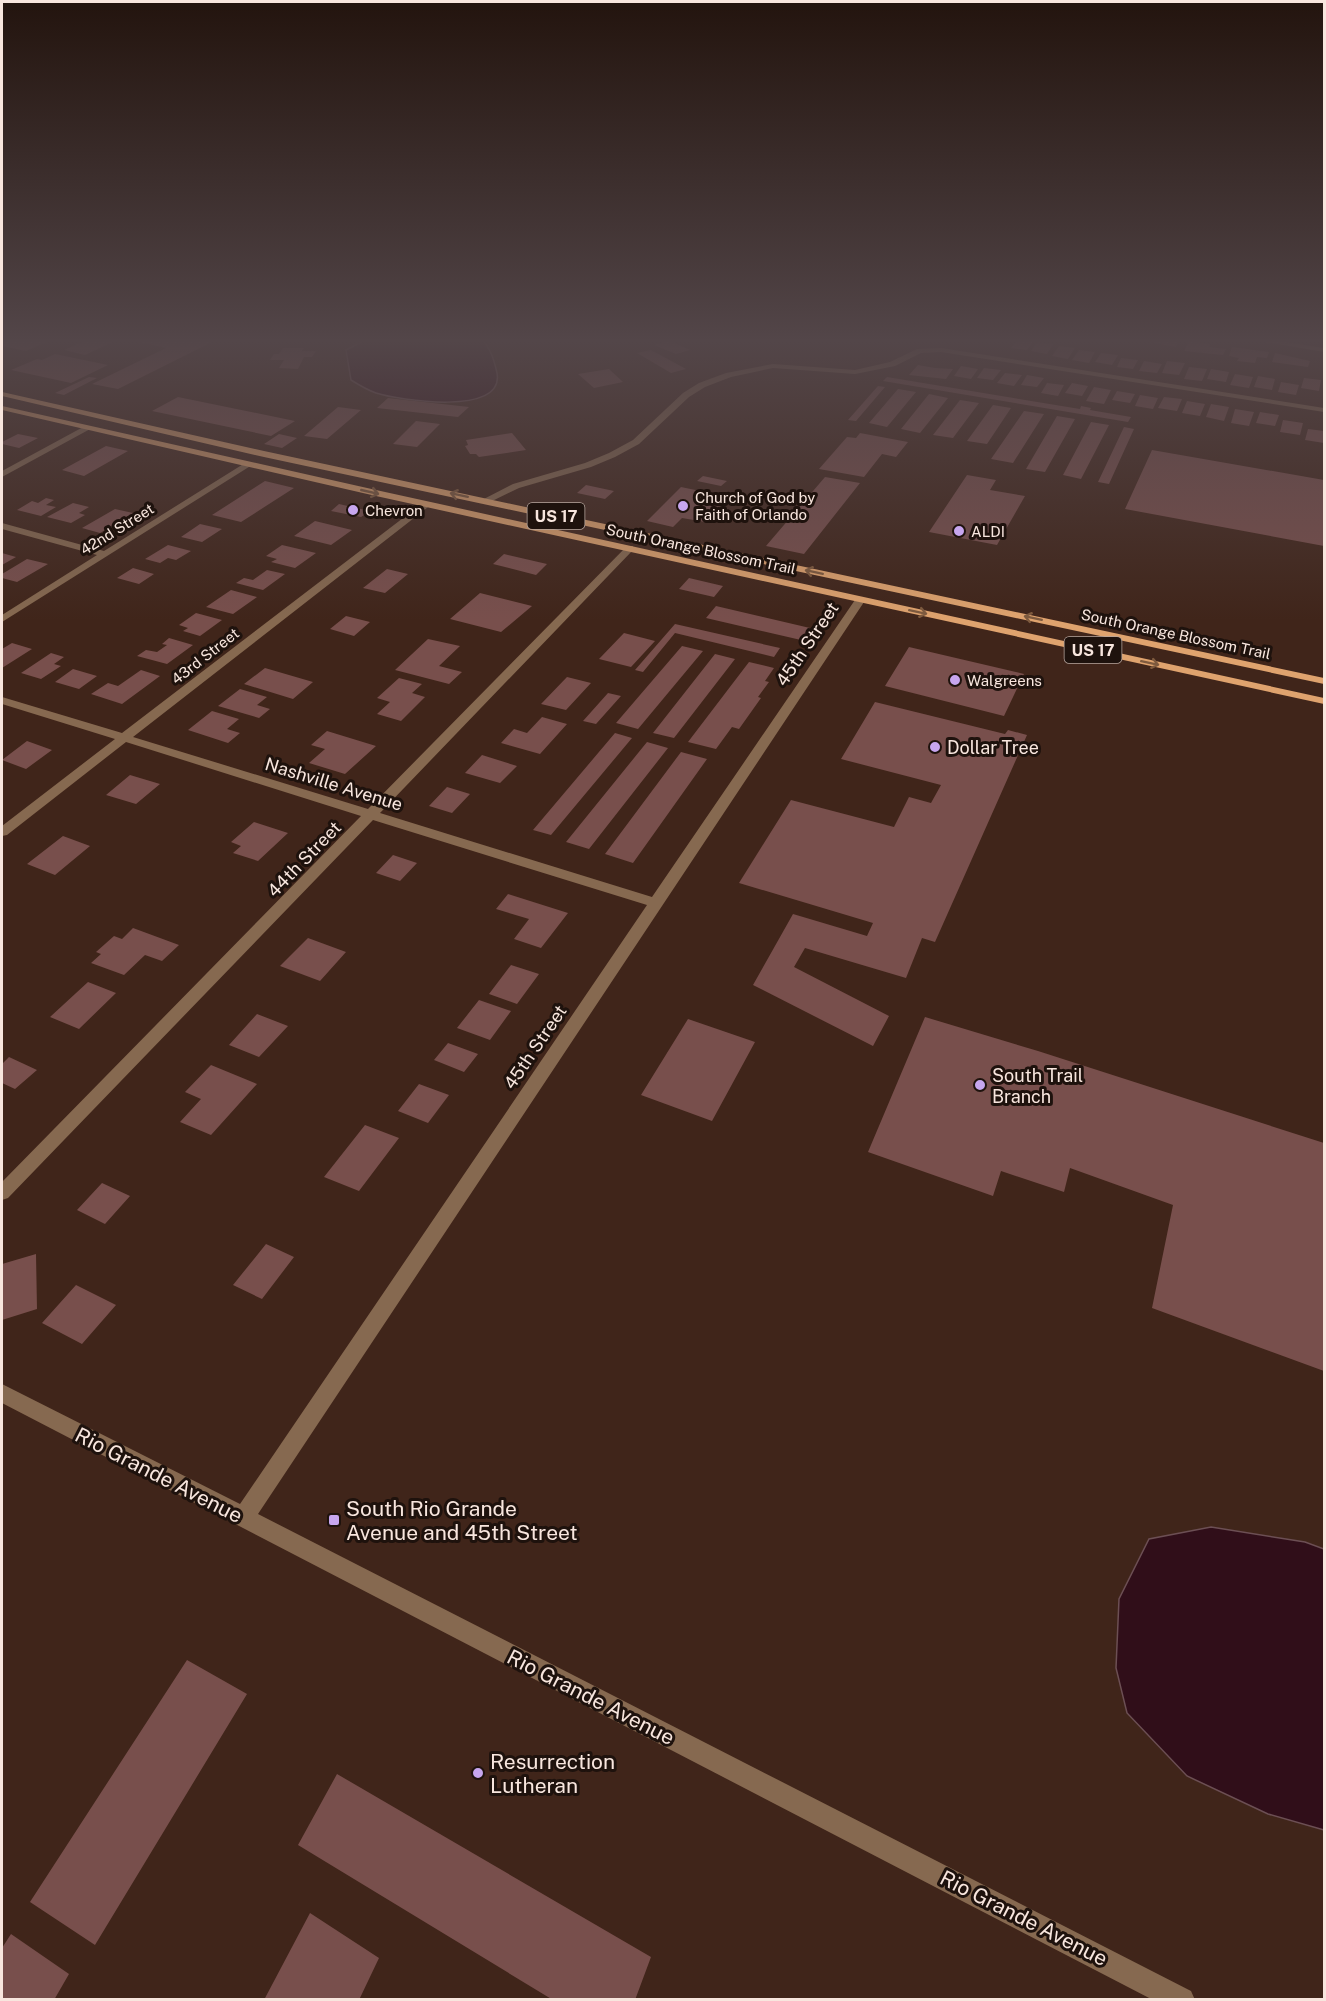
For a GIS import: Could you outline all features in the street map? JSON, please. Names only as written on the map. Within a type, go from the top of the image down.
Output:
[{"type":"main road","name":"South Orange Blossom Trail","points":[[111,433],[1324,701]]},
{"type":"main road","name":"South Orange Blossom Trail","points":[[177,433],[1324,681]]},
{"type":"main road","points":[[782,582],[815,585],[834,584],[849,579]]},
{"type":"main road","points":[[861,599],[891,598],[968,604]]},
{"type":"street","points":[[2,474],[78,433]]},
{"type":"street","points":[[485,501],[516,486],[588,465],[636,442],[645,433]]},
{"type":"street","name":"42nd Street","points":[[2,620],[249,465]]},
{"type":"street","name":"43rd Street","points":[[2,832],[427,504]]},
{"type":"street","points":[[2,526],[104,554]]},
{"type":"street","name":"44th Street","points":[[2,1193],[630,549]]},
{"type":"street","name":"45th Street","points":[[243,1518],[861,599]]},
{"type":"street","name":"Nashville Avenue","points":[[2,700],[655,903]]},
{"type":"street","name":"Rio Grande Avenue","points":[[2,1394],[1182,2000]]},
{"type":"shaded area","points":[[1211,1527],[1305,1542],[1324,1549],[1324,1830],[1268,1814],[1187,1776],[1127,1713],[1116,1668],[1119,1599],[1149,1539]]},
{"type":"building","points":[[307,433],[334,433],[327,439],[304,436]]},
{"type":"building","points":[[404,433],[431,433],[417,447],[393,444]]},
{"type":"building","points":[[512,433],[526,450],[479,457],[476,454],[470,454],[465,446],[468,445],[466,440]]},
{"type":"building","points":[[862,433],[908,442],[896,457],[882,454],[864,477],[819,469],[847,437],[856,438]]},
{"type":"building","points":[[934,433],[956,433],[953,438],[933,435]]},
{"type":"building","points":[[973,433],[994,433],[987,444],[967,441]]},
{"type":"building","points":[[1009,433],[1032,433],[1013,463],[991,459]]},
{"type":"building","points":[[1047,433],[1067,433],[1045,472],[1026,469]]},
{"type":"building","points":[[1085,433],[1105,433],[1081,479],[1063,475]]},
{"type":"building","points":[[1121,433],[1132,433],[1109,484],[1098,482]]},
{"type":"building","points":[[1307,433],[1324,433],[1324,443],[1305,440]]},
{"type":"building","points":[[18,434],[38,438],[19,448],[2,444]]},
{"type":"building","points":[[279,434],[297,438],[282,448],[264,444]]},
{"type":"building","points":[[106,446],[128,451],[84,476],[62,470]]},
{"type":"building","points":[[1152,450],[1324,480],[1324,546],[1125,509]]},
{"type":"building","points":[[967,475],[996,480],[990,490],[1025,496],[997,545],[929,532]]},
{"type":"building","points":[[703,476],[727,481],[721,486],[697,481]]},
{"type":"building","points":[[825,477],[860,483],[804,554],[766,546]]},
{"type":"building","points":[[265,481],[294,488],[241,522],[212,515]]},
{"type":"building","points":[[586,485],[614,491],[605,499],[577,493]]},
{"type":"building","points":[[681,487],[705,492],[696,502],[725,508],[711,523],[682,518],[673,527],[647,521]]},
{"type":"building","points":[[46,498],[54,500],[46,505],[56,507],[41,516],[17,510],[32,501],[38,503]]},
{"type":"building","points":[[73,503],[89,507],[79,513],[85,515],[71,523],[47,517]]},
{"type":"building","points":[[339,504],[370,511],[361,517],[331,511]]},
{"type":"building","points":[[115,509],[133,513],[100,533],[82,528]]},
{"type":"building","points":[[315,521],[352,530],[331,545],[294,536]]},
{"type":"building","points":[[200,524],[222,529],[202,542],[181,537]]},
{"type":"building","points":[[168,545],[191,551],[176,560],[168,558],[160,563],[145,559]]},
{"type":"building","points":[[282,545],[316,553],[295,568],[271,562],[277,559],[266,556]]},
{"type":"building","points":[[2,553],[16,557],[2,565]]},
{"type":"building","points":[[504,554],[547,564],[536,575],[493,564]]},
{"type":"building","points":[[27,559],[48,564],[17,582],[2,578],[2,574]]},
{"type":"building","points":[[133,568],[154,574],[139,584],[117,578]]},
{"type":"building","points":[[387,569],[408,574],[385,593],[363,588]]},
{"type":"building","points":[[267,570],[285,574],[263,590],[236,583],[244,578],[253,580]]},
{"type":"building","points":[[689,578],[723,586],[714,597],[679,589]]},
{"type":"building","points":[[231,590],[257,597],[233,614],[206,607]]},
{"type":"building","points":[[480,593],[532,606],[501,632],[450,619]]},
{"type":"building","points":[[716,606],[810,628],[801,640],[706,618]]},
{"type":"building","points":[[196,613],[222,620],[200,636],[183,631],[188,628],[179,625]]},
{"type":"building","points":[[346,616],[370,622],[354,636],[330,629]]},
{"type":"building","points":[[675,624],[780,648],[774,657],[675,633],[643,672],[635,670]]},
{"type":"building","points":[[624,633],[655,641],[631,667],[599,659]]},
{"type":"building","points":[[169,638],[193,645],[167,664],[137,656],[146,650],[157,652],[167,645],[162,644]]},
{"type":"building","points":[[428,639],[460,646],[439,666],[462,672],[449,684],[395,670]]},
{"type":"building","points":[[12,643],[32,649],[2,668],[2,649]]},
{"type":"building","points":[[682,646],[703,651],[638,729],[616,723]]},
{"type":"building","name":"Walgreens","points":[[909,647],[1024,674],[1004,716],[885,686]]},
{"type":"building","points":[[51,653],[64,657],[54,664],[61,666],[41,679],[21,673]]},
{"type":"building","points":[[715,654],[735,659],[674,738],[653,733]]},
{"type":"building","points":[[749,662],[774,668],[765,681],[769,682],[758,697],[761,698],[739,729],[732,727],[716,749],[688,742]]},
{"type":"building","points":[[265,668],[313,682],[293,699],[244,684]]},
{"type":"building","points":[[73,669],[97,676],[79,689],[55,682]]},
{"type":"building","points":[[141,670],[160,676],[122,704],[91,694],[108,683],[118,686]]},
{"type":"building","points":[[567,677],[591,683],[566,710],[541,704]]},
{"type":"building","points":[[399,678],[422,684],[412,693],[425,697],[401,721],[377,714],[390,702],[377,698]]},
{"type":"building","points":[[240,689],[267,697],[257,705],[270,709],[259,718],[218,706]]},
{"type":"building","points":[[608,693],[621,696],[596,724],[583,721]]},
{"type":"building","points":[[875,702],[1005,734],[1008,730],[1027,735],[935,942],[922,938],[906,978],[805,948],[794,967],[889,1016],[873,1046],[753,985],[793,914],[867,936],[873,923],[739,883],[791,800],[894,827],[909,797],[931,803],[941,785],[841,759]]},
{"type":"building","points":[[212,711],[239,719],[227,729],[240,733],[228,743],[188,730]]},
{"type":"building","points":[[542,717],[567,724],[540,754],[501,743],[514,729],[527,733]]},
{"type":"building","points":[[327,731],[376,746],[345,774],[309,763],[325,749],[311,745]]},
{"type":"building","points":[[615,733],[632,738],[551,835],[533,830]]},
{"type":"building","points":[[27,741],[52,750],[26,769],[2,760]]},
{"type":"building","points":[[647,742],[668,748],[589,849],[566,842]]},
{"type":"building","points":[[681,752],[707,759],[633,863],[605,854]]},
{"type":"building","points":[[482,755],[517,766],[500,783],[465,773]]},
{"type":"building","points":[[130,775],[160,784],[136,804],[106,795]]},
{"type":"building","points":[[447,787],[470,794],[452,813],[429,806]]},
{"type":"building","points":[[254,822],[288,833],[258,861],[233,853],[241,846],[231,842]]},
{"type":"building","points":[[63,836],[90,846],[55,875],[27,864]]},
{"type":"building","points":[[393,855],[417,863],[400,881],[376,873]]},
{"type":"building","points":[[508,894],[568,913],[541,948],[514,939],[529,919],[496,909]]},
{"type":"building","points":[[133,928],[179,945],[162,961],[145,955],[124,975],[91,963],[101,954],[96,952],[114,936],[122,939]]},
{"type":"building","points":[[308,938],[346,952],[320,981],[280,966]]},
{"type":"building","points":[[511,965],[539,974],[517,1004],[489,994]]},
{"type":"building","points":[[88,982],[116,993],[79,1029],[50,1017]]},
{"type":"building","points":[[479,1000],[511,1011],[490,1040],[457,1028]]},
{"type":"building","points":[[257,1014],[288,1026],[259,1057],[229,1045]]},
{"type":"building","points":[[925,1017],[1324,1143],[1324,1371],[1152,1308],[1173,1205],[1070,1168],[1064,1192],[1001,1171],[993,1196],[868,1152]]},
{"type":"building","points":[[688,1019],[755,1042],[712,1121],[641,1095]]},
{"type":"building","points":[[448,1043],[478,1054],[464,1072],[434,1060]]},
{"type":"building","points":[[9,1057],[37,1070],[15,1089],[2,1083],[2,1064]]},
{"type":"building","points":[[211,1065],[257,1084],[211,1135],[180,1122],[201,1099],[185,1092]]},
{"type":"building","points":[[419,1084],[449,1095],[428,1123],[398,1111]]},
{"type":"building","points":[[365,1125],[399,1138],[359,1191],[324,1177]]},
{"type":"building","points":[[102,1183],[130,1196],[105,1224],[77,1210]]},
{"type":"building","points":[[266,1244],[294,1257],[262,1299],[233,1285]]},
{"type":"building","points":[[36,1254],[37,1309],[2,1320],[2,1264]]},
{"type":"building","points":[[76,1285],[116,1305],[82,1344],[42,1323]]},
{"type":"building","points":[[187,1660],[247,1694],[95,1945],[30,1902]]},
{"type":"building","points":[[337,1774],[651,1957],[635,2000],[553,2000],[298,1845]]},
{"type":"building","points":[[310,1913],[379,1958],[359,2000],[264,2000]]},
{"type":"building","points":[[11,1934],[69,1974],[54,2000],[2,2000],[2,1948]]},
{"type":"place","name":"Church of God by Faith of Orlando","points":[[683,506]]},
{"type":"place","name":"Chevron","points":[[353,510]]},
{"type":"place","name":"ALDI","points":[[959,531]]},
{"type":"place","name":"Walgreens","points":[[955,680]]},
{"type":"place","name":"Dollar Tree","points":[[935,747]]},
{"type":"place","name":"South Trail Branch","points":[[980,1085]]},
{"type":"place","name":"South Rio Grande Avenue and 45th Street","points":[[334,1520]]},
{"type":"place","name":"Resurrection Lutheran","points":[[478,1773]]}]
